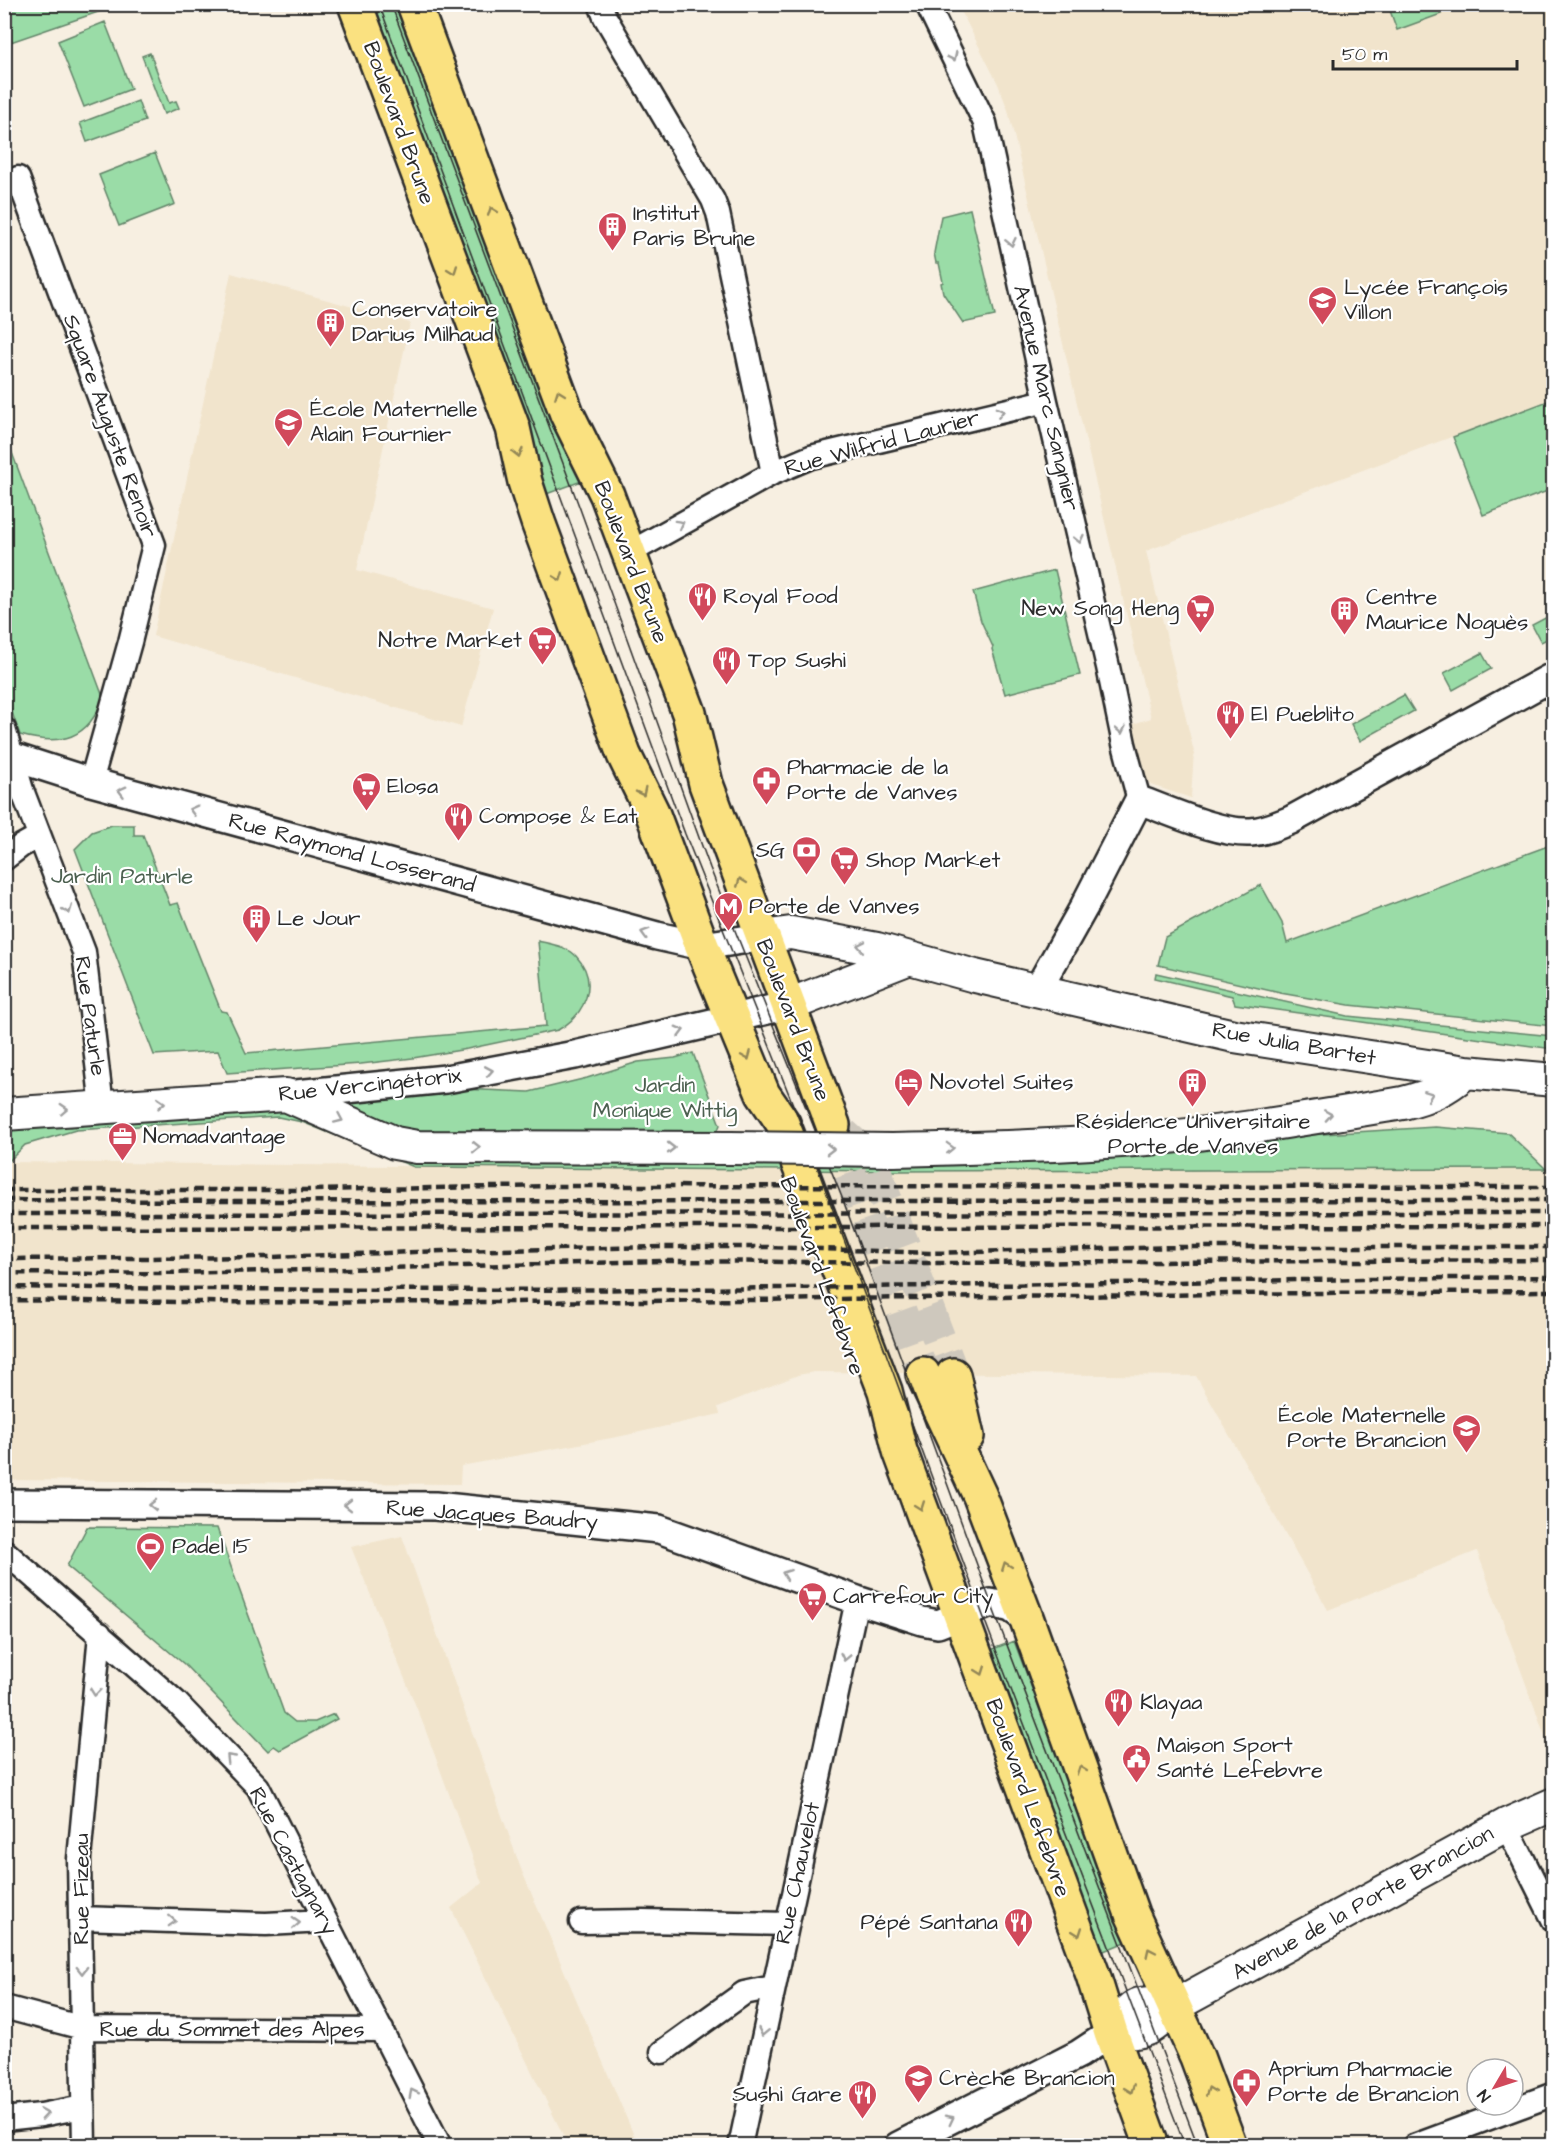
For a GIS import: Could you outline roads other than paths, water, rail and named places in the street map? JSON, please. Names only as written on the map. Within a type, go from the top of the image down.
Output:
[{"type":"main road","name":"Boulevard Brune","points":[[355,4],[513,428],[525,482],[538,522],[624,755],[652,813],[730,1017]]},
{"type":"main road","name":"Boulevard Brune","points":[[420,6],[567,414],[607,495],[689,713],[706,784],[832,1125]]},
{"type":"main road","name":"Rue Julia Bartet","points":[[762,937],[791,933],[877,949],[907,959],[1234,1036],[1466,1072],[1554,1080]]},
{"type":"main road","points":[[789,1005],[907,959]]},
{"type":"main road","name":"Boulevard Lefebvre","points":[[730,1017],[763,1094],[766,1125],[863,1391],[900,1452],[1093,1975],[1111,2033],[1152,2145]]},
{"type":"main road","points":[[286,1095],[395,1143],[417,1147],[892,1150],[1062,1145],[1149,1139],[1270,1124],[1422,1098],[1444,1089],[1466,1072]]},
{"type":"main road","name":"Rue Vercingétorix","points":[[4,1114],[286,1095]]},
{"type":"main road","points":[[938,1375],[1132,1914],[1197,2056],[1230,2145]]},
{"type":"main road","name":"Avenue de la Porte Brancion","points":[[1111,2033],[1142,2033],[1153,2027],[1174,2006],[1506,1825],[1554,1804]]},
{"type":"street","points":[[600,4],[605,17],[712,200],[717,213],[773,473]]},
{"type":"street","name":"Avenue Marc Sangnier","points":[[927,4],[985,123],[1138,800]]},
{"type":"street","name":"Square Auguste Renoir","points":[[18,178],[154,545],[91,782]]},
{"type":"street","name":"Rue Wilfrid Laurier","points":[[629,553],[773,473],[812,457],[1046,401]]},
{"type":"street","points":[[1038,989],[1084,907],[1138,800],[1228,830],[1251,832],[1273,828],[1292,820],[1554,676]]},
{"type":"street","name":"Rue Paturle","points":[[4,729],[9,755],[84,952],[102,1107]]},
{"type":"street","name":"Rue Raymond Losserand","points":[[9,755],[91,782],[657,936],[702,946]]},
{"type":"street","points":[[4,859],[39,836]]},
{"type":"street","points":[[702,946],[762,937]]},
{"type":"street","name":"Rue Vercingétorix","points":[[286,1095],[446,1079],[586,1053],[730,1017],[789,1005]]},
{"type":"street","name":"Rue Jacques Baudry","points":[[4,1503],[435,1506],[659,1529],[857,1600],[938,1624],[991,1603],[1011,1608],[1027,1620]]},
{"type":"street","name":"Rue Castagnary","points":[[4,1551],[176,1702],[258,1787],[440,2145]]},
{"type":"street","name":"Rue Chauvelot","points":[[740,2145],[857,1600]]},
{"type":"street","name":"Rue Fizeau","points":[[84,2145],[79,1859],[100,1634]]},
{"type":"street","points":[[1506,1825],[1554,1921]]},
{"type":"street","points":[[80,1918],[266,1924],[325,1921]]},
{"type":"street","points":[[581,1922],[787,1924]]},
{"type":"street","points":[[662,2052],[744,1993],[773,1987]]},
{"type":"street","name":"Rue du Sommet des Alpes","points":[[4,2007],[83,2028],[382,2031]]},
{"type":"street","points":[[898,2145],[1079,2054],[1111,2033]]},
{"type":"street","points":[[1414,2145],[1554,2094]]},
{"type":"street","points":[[4,2119],[83,2107]]},
{"type":"tunnel","points":[[833,1127],[923,1374]]},
{"type":"tunnel","points":[[843,1134],[870,1158],[953,1375]]},
{"type":"tram line","points":[[379,4],[685,834],[806,1137],[988,1629],[1185,2146]]},
{"type":"tram line","points":[[391,4],[579,506],[710,868],[843,1200],[991,1603],[1198,2146]]},
{"type":"railway","points":[[4,1190],[309,1190],[557,1186],[1554,1187]]},
{"type":"railway","points":[[4,1200],[1554,1200]]},
{"type":"railway","points":[[4,1214],[1554,1213]]},
{"type":"railway","points":[[4,1228],[1554,1226]]},
{"type":"railway","points":[[4,1259],[271,1257],[662,1247],[768,1247],[929,1253],[1180,1247],[1554,1247]]},
{"type":"railway","points":[[4,1273],[271,1271],[662,1261],[933,1263],[1554,1260]]},
{"type":"railway","points":[[4,1287],[394,1290],[686,1289],[1554,1277]]},
{"type":"railway","points":[[4,1300],[585,1301],[1554,1291]]},
{"type":"place","name":"Institut Paris Brune","points":[[612,252]]},
{"type":"place","name":"Lycée François Villon","points":[[1323,326]]},
{"type":"place","name":"Conservatoire Darius Milhaud","points":[[331,348]]},
{"type":"place","name":"École Maternelle Alain Fournier","points":[[289,448]]},
{"type":"place","name":"Royal Food","points":[[702,622]]},
{"type":"place","name":"New Song Heng","points":[[1200,634]]},
{"type":"place","name":"Centre Maurice Noguès","points":[[1345,636]]},
{"type":"place","name":"Notre Market","points":[[543,666]]},
{"type":"place","name":"Top Sushi","points":[[727,686]]},
{"type":"place","name":"El Pueblito","points":[[1230,740]]},
{"type":"place","name":"Pharmacie de la Porte de Vanves","points":[[766,806]]},
{"type":"place","name":"Elosa","points":[[366,812]]},
{"type":"place","name":"Compose & Eat","points":[[458,842]]},
{"type":"place","name":"SG","points":[[806,876]]},
{"type":"place","name":"Shop Market","points":[[845,886]]},
{"type":"place","name":"Porte de Vanves","points":[[728,932]]},
{"type":"place","name":"Le Jour","points":[[256,944]]},
{"type":"place","name":"Novotel Suites","points":[[909,1108]]},
{"type":"place","name":"Résidence Universitaire Porte de Vanves","points":[[1193,1108]]},
{"type":"place","name":"Nomadvantage","points":[[122,1162]]},
{"type":"place","name":"École Maternelle Porte Brancion","points":[[1467,1454]]},
{"type":"place","name":"Padel 15","points":[[151,1572]]},
{"type":"place","name":"Carrefour City","points":[[812,1622]]},
{"type":"place","name":"Klayaa","points":[[1119,1728]]},
{"type":"place","name":"Maison Sport Santé Lefebvre","points":[[1136,1784]]},
{"type":"place","name":"Pépé Santana","points":[[1019,1948]]},
{"type":"place","name":"Crèche Brancion","points":[[918,2104]]},
{"type":"place","name":"Aprium Pharmacie Porte de Brancion","points":[[1247,2108]]},
{"type":"place","name":"Sushi Gare","points":[[863,2120]]},
{"type":"park label","name":"Jardin Paturle","points":[[122,876]]},
{"type":"park label","name":"Jardin Monique Wittig","points":[[665,1098]]}]
